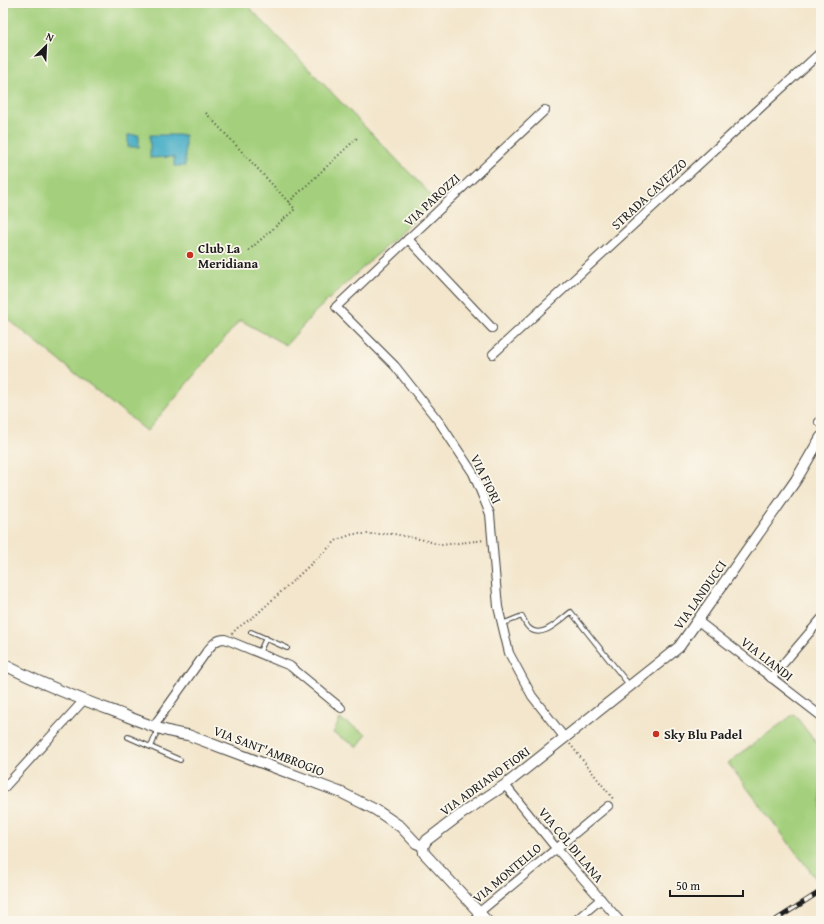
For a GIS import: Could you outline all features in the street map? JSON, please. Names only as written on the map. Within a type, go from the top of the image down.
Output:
[{"type":"street","name":"STRADA CAVEZZO","points":[[493,354],[821,52]]},
{"type":"street","name":"VIA PAROZZI","points":[[336,307],[545,110]]},
{"type":"street","points":[[408,239],[492,328]]},
{"type":"street","name":"VIA FIORI","points":[[336,307],[395,366],[440,424],[473,473],[490,514],[498,607],[509,654],[532,696],[564,737]]},
{"type":"street","name":"VIA LANDUCCI","points":[[564,737],[679,647],[796,480],[821,437]]},
{"type":"street","points":[[771,678],[821,620]]},
{"type":"street","name":"VIA LIANDI","points":[[698,621],[821,716]]},
{"type":"street","points":[[156,728],[207,651],[214,642],[220,639],[225,639],[290,666],[341,708]]},
{"type":"street","name":"VIA SANT'AMBROGIO","points":[[3,664],[84,700],[156,728],[188,735],[342,793],[376,810],[401,827],[416,843],[423,846],[424,853],[487,921]]},
{"type":"street","points":[[3,789],[84,700]]},
{"type":"street","name":"VIA ADRIANO FIORI","points":[[423,846],[427,840],[464,812],[505,785],[564,737]]},
{"type":"street","name":"VIA COL DI LANA","points":[[505,785],[556,848],[620,921]]},
{"type":"street","name":"VIA MONTELLO","points":[[478,913],[608,806]]},
{"type":"street","points":[[574,921],[601,899]]},
{"type":"lane","points":[[502,624],[522,616],[528,627],[534,632],[544,631],[571,612],[630,686]]},
{"type":"lane","points":[[252,632],[287,648]]},
{"type":"lane","points":[[259,653],[266,638]]},
{"type":"lane","points":[[150,747],[156,728]]},
{"type":"lane","points":[[128,737],[180,760]]},
{"type":"path","points":[[206,112],[295,209],[248,252]]},
{"type":"path","points":[[289,202],[358,138]]},
{"type":"path","points":[[228,638],[236,629],[256,616],[336,540],[353,534],[394,534],[424,540],[441,546],[493,539]]},
{"type":"path","points":[[564,737],[615,800],[608,806]]},
{"type":"green space","name":"Club La Meridiana","points":[[7,3],[245,3],[431,195],[437,199],[315,312],[286,345],[240,320],[147,431],[3,315],[3,8]]},
{"type":"green space","points":[[794,714],[821,749],[821,876],[817,880],[728,763]]},
{"type":"green space","points":[[340,719],[366,734],[358,747],[333,733]]},
{"type":"water","points":[[128,135],[139,135],[139,147],[128,147]]},
{"type":"water","points":[[150,135],[185,135],[185,166],[174,166],[174,157],[150,158]]},
{"type":"railway","points":[[774,921],[821,891]]},
{"type":"place","name":"Club La Meridiana","points":[[190,255]]},
{"type":"place","name":"Sky Blu Padel","points":[[656,734]]}]
